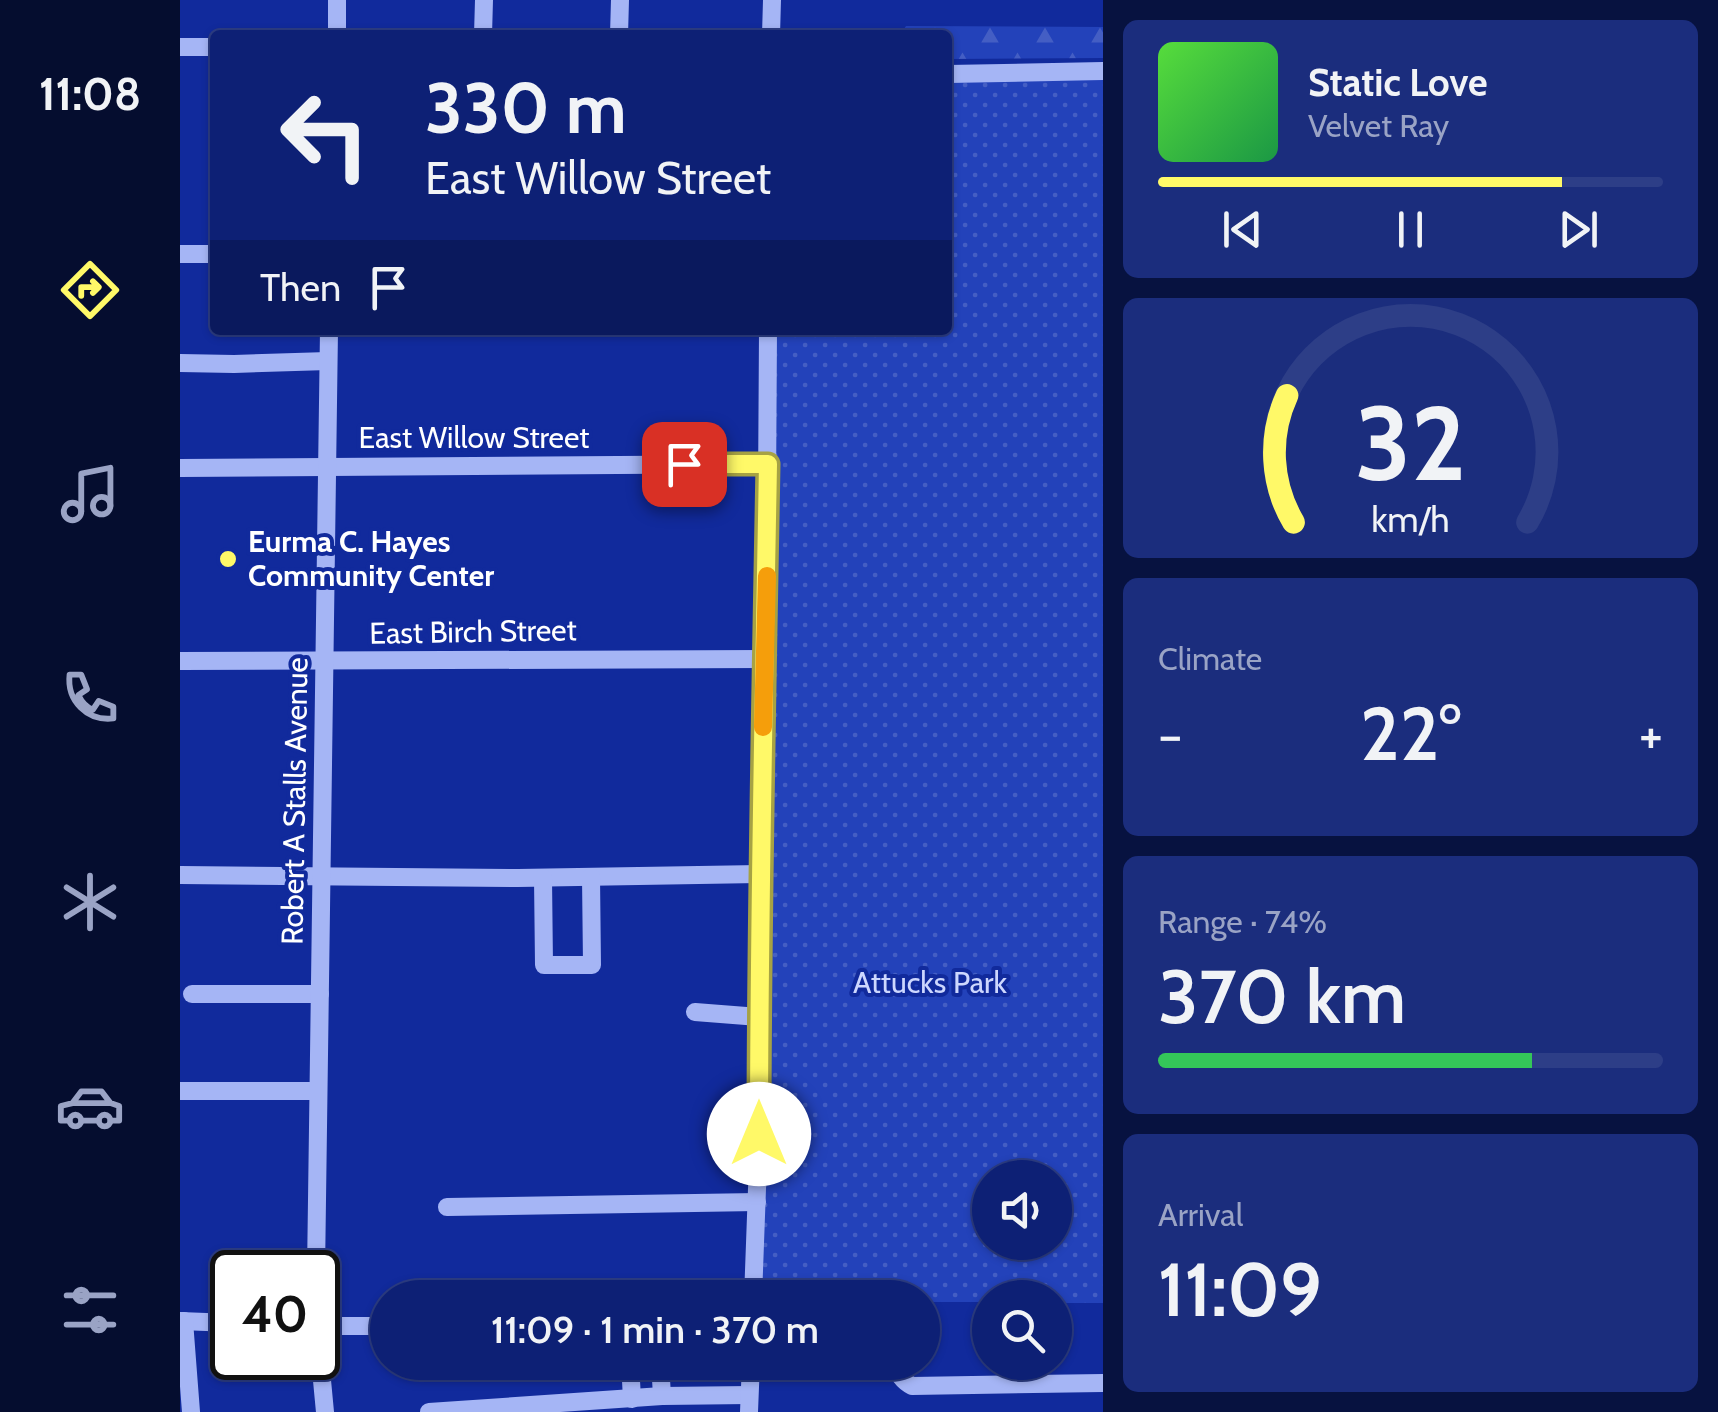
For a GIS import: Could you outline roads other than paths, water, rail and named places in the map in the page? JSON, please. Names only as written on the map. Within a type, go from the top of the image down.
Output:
[{"type":"street","points":[[336,30],[337,0]]},
{"type":"street","points":[[483,30],[484,0]]},
{"type":"street","points":[[620,0],[620,30]]},
{"type":"street","points":[[770,30],[772,0]]},
{"type":"street","points":[[180,46],[210,46]]},
{"type":"street","points":[[952,74],[1103,71]]},
{"type":"street","points":[[180,254],[210,254]]},
{"type":"street","name":"Robert A Stalls Avenue","points":[[316,1250],[329,335]]},
{"type":"street","points":[[754,1280],[768,335]]},
{"type":"street","points":[[180,363],[328,361]]},
{"type":"street","name":"East Willow Street","points":[[180,468],[768,464]]},
{"type":"street","name":"East Birch Street","points":[[180,661],[766,659]]},
{"type":"street","points":[[180,876],[542,878],[760,874]]},
{"type":"street","points":[[542,878],[544,965],[592,964],[590,877]]},
{"type":"street","points":[[192,994],[320,994]]},
{"type":"street","points":[[695,1012],[759,1017]]},
{"type":"street","points":[[180,1091],[317,1091]]},
{"type":"street","points":[[447,1207],[757,1202]]},
{"type":"street","points":[[192,1412],[182,1321],[210,1322]]},
{"type":"street","points":[[340,1326],[370,1326]]},
{"type":"street","points":[[322,1380],[325,1412]]},
{"type":"street","points":[[631,1380],[632,1399]]},
{"type":"street","points":[[661,1380],[662,1396]]},
{"type":"street","points":[[905,1380],[912,1386],[1103,1383]]},
{"type":"street","points":[[429,1412],[662,1396],[749,1404]]},
{"type":"place","name":"Eurma C. Hayes Community Center","points":[[228,559]]},
{"type":"park label","name":"Attucks Park","points":[[930,983]]}]
